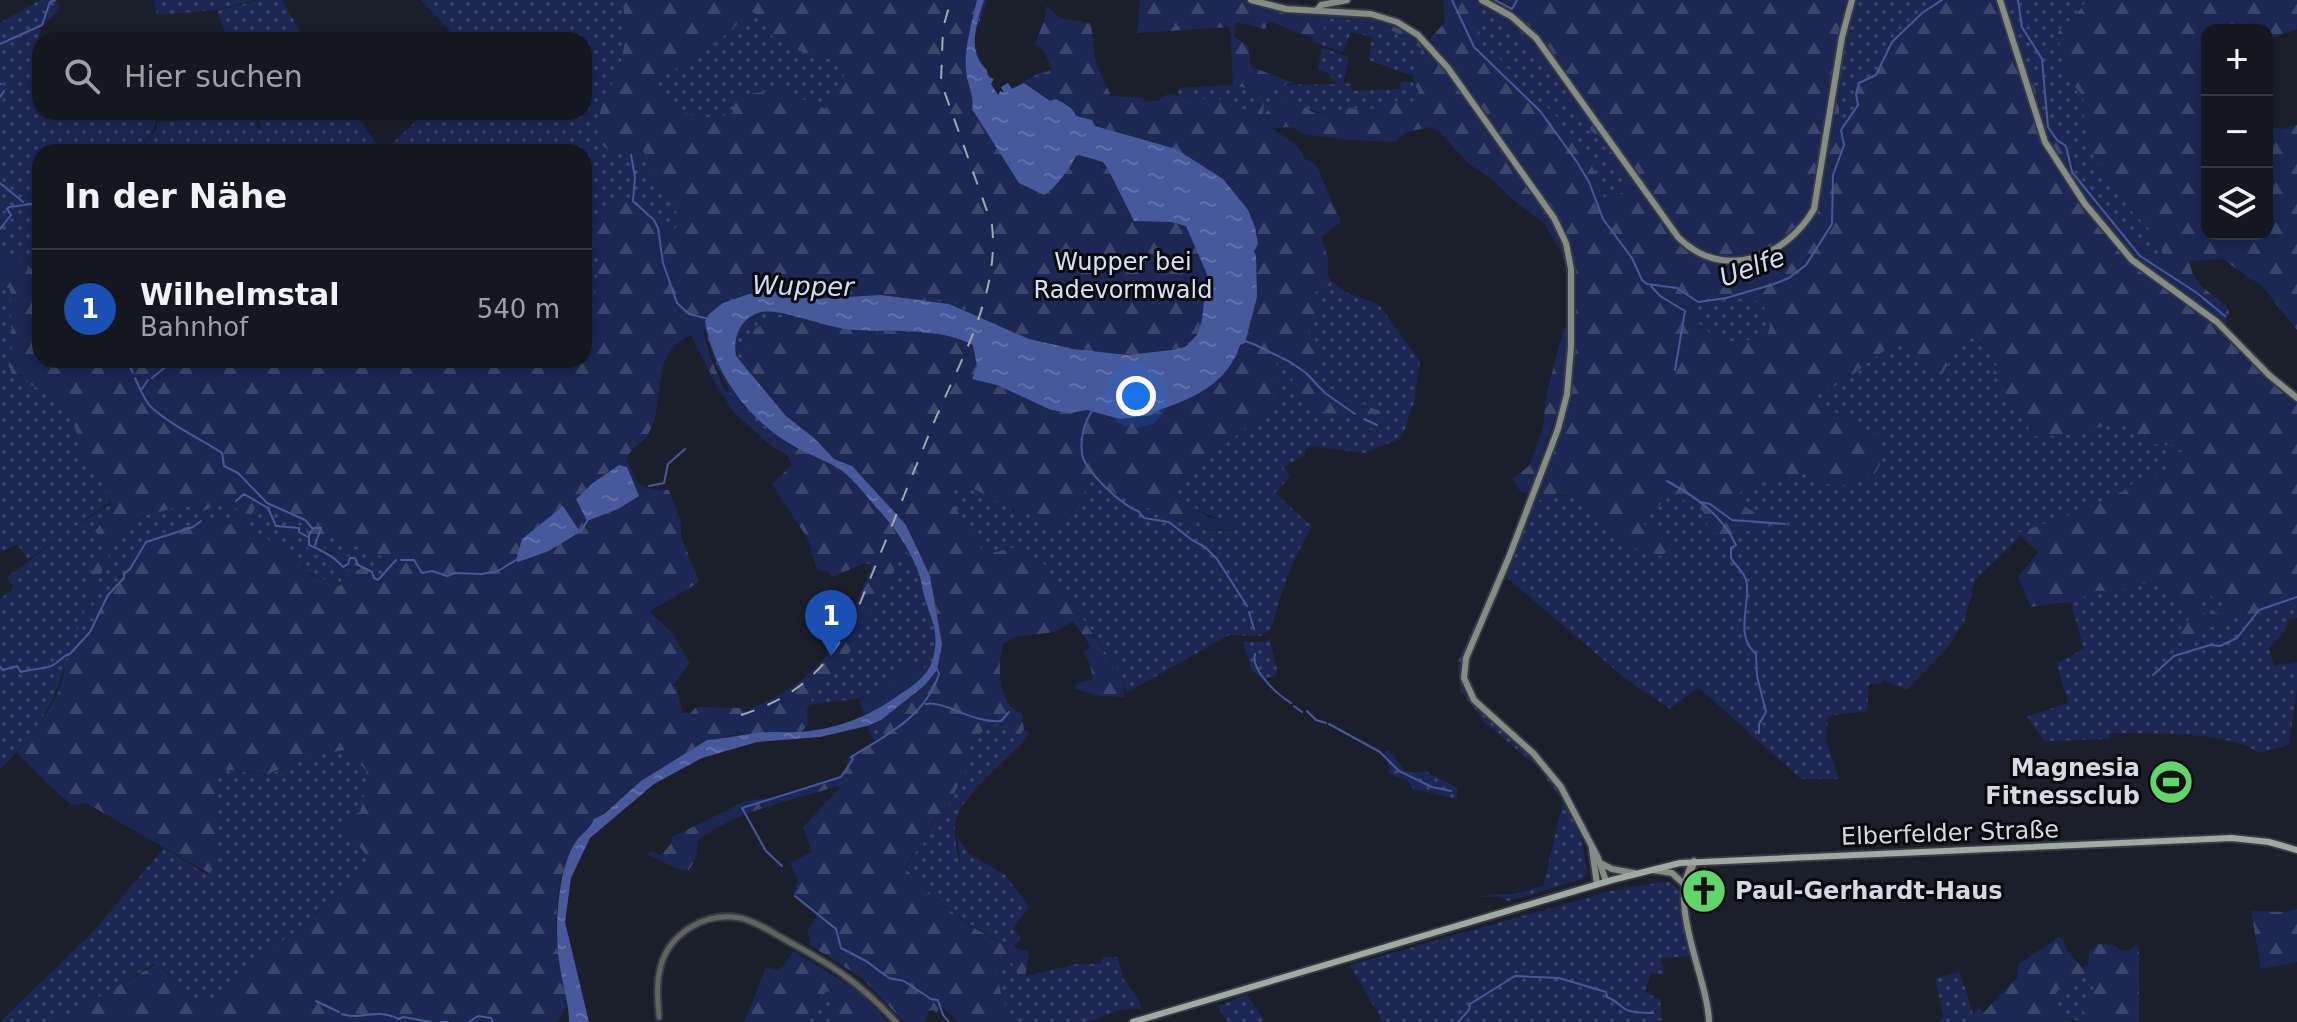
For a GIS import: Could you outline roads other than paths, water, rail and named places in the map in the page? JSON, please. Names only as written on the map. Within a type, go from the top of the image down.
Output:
[{"type":"main road","points":[[1251,0],[1269,6],[1352,11],[1380,16],[1404,26],[1426,42],[1448,68],[1548,210],[1566,243],[1572,285],[1571,366],[1566,400],[1553,443],[1466,658],[1463,674],[1474,700],[1526,746],[1553,777],[1576,813],[1606,881]]},
{"type":"main road","points":[[1317,10],[1321,5],[1347,0]]},
{"type":"main road","points":[[1482,0],[1508,13],[1536,38],[1678,237],[1706,256],[1737,262],[1754,259],[1779,247],[1796,234],[1814,209],[1845,21],[1852,0]]},
{"type":"main road","points":[[2000,0],[2045,142],[2085,204],[2121,249],[2144,271],[2217,322],[2269,375],[2297,398]]},
{"type":"main road","name":"Elberfelder Straße","points":[[1133,1022],[1149,1020],[1606,881],[1694,861],[2232,838],[2269,842],[2297,850]]},
{"type":"main road","points":[[1592,849],[1597,884]]},
{"type":"main road","points":[[1694,861],[1686,888],[1685,920],[1709,1022]]},
{"type":"main road","points":[[1600,863],[1634,873]]},
{"type":"main road","points":[[1649,869],[1672,873],[1686,888]]},
{"type":"street","points":[[659,1017],[658,982],[664,958],[678,936],[702,921],[724,917],[747,920],[828,963],[857,983],[896,1022]]},
{"type":"water","points":[[977,0],[984,0],[975,46],[988,77],[994,79],[991,84],[998,95],[1000,91],[1004,93],[1001,87],[1008,83],[1012,89],[1024,83],[1050,101],[1056,99],[1065,104],[1076,116],[1092,120],[1095,126],[1176,149],[1223,179],[1248,210],[1258,244],[1254,251],[1257,297],[1245,343],[1240,345],[1226,371],[1206,389],[1152,415],[1120,419],[1087,410],[1069,413],[1051,410],[997,385],[972,379],[977,366],[973,345],[943,335],[845,329],[775,312],[761,312],[744,322],[736,338],[736,356],[786,416],[834,459],[852,466],[906,525],[930,576],[942,644],[937,670],[925,685],[881,720],[867,726],[820,737],[757,742],[702,758],[654,784],[590,838],[571,878],[565,922],[589,1022],[569,1022],[558,949],[558,902],[571,851],[594,819],[641,781],[707,740],[810,731],[855,720],[883,706],[913,685],[927,671],[933,659],[936,641],[934,626],[917,567],[901,539],[846,474],[782,439],[737,396],[710,341],[705,321],[709,314],[723,303],[769,291],[813,299],[881,295],[949,304],[1029,339],[1073,349],[1127,355],[1172,350],[1185,347],[1197,335],[1202,320],[1207,274],[1186,226],[1171,222],[1134,221],[1103,162],[1079,155],[1058,183],[1044,195],[1019,183],[972,109],[966,62]]},
{"type":"water","points":[[619,465],[627,467],[639,496],[618,509],[587,521],[576,499]]},
{"type":"water","points":[[563,506],[580,532],[549,551],[518,562],[522,539]]},
{"type":"waterway","points":[[0,44],[42,25],[50,2],[55,0]]},
{"type":"waterway","name":"Uelfe","points":[[1452,0],[1474,47],[1540,111],[1577,162],[1589,182],[1603,219],[1632,258],[1642,280],[1647,284],[1677,288],[1698,302],[1726,298],[1774,284],[1789,278],[1806,265],[1832,224],[1833,175],[1844,145],[1841,130],[1858,105],[1856,94],[1859,83],[1876,75],[1892,42],[1922,13],[1942,0]]},
{"type":"waterway","points":[[1495,0],[1512,9],[1517,0]]},
{"type":"waterway","name":"Uelfe","points":[[2018,0],[2022,27],[2042,59],[2048,127],[2057,140],[2066,146],[2072,172],[2140,256],[2197,293],[2225,316]]},
{"type":"waterway","points":[[0,97],[4,91]]},
{"type":"waterway","points":[[631,155],[635,177],[633,201],[654,220],[658,228],[663,263],[677,303],[689,314],[709,319]]},
{"type":"waterway","points":[[0,183],[23,202]]},
{"type":"waterway","points":[[0,229],[11,215],[7,209],[9,207],[32,204]]},
{"type":"waterway","points":[[1651,286],[1660,296],[1685,311],[1675,370]]},
{"type":"waterway","points":[[1242,340],[1290,362],[1355,414]]},
{"type":"waterway","points":[[130,368],[133,373]]},
{"type":"waterway","points":[[152,378],[164,368]]},
{"type":"waterway","points":[[135,378],[146,401],[159,414],[222,453],[224,466],[238,473],[267,503],[305,520],[313,529],[309,535],[309,545],[332,557],[343,567],[350,558],[355,558],[358,565],[372,572],[378,580],[396,560]]},
{"type":"waterway","points":[[142,389],[148,380]]},
{"type":"waterway","points":[[1092,411],[1082,442],[1082,453],[1089,469],[1115,496],[1144,518],[1169,522],[1205,547],[1217,559],[1247,606]]},
{"type":"waterway","points":[[1364,419],[1377,425]]},
{"type":"waterway","points":[[649,486],[664,483],[668,464],[685,449]]},
{"type":"waterway","points":[[1667,481],[1707,508],[1736,545],[1731,548],[1731,558],[1746,581],[1744,631],[1756,654],[1757,676],[1766,712],[1759,724],[1759,733]]},
{"type":"waterway","points":[[236,501],[244,494],[268,508],[276,526],[299,528],[299,532],[308,537]]},
{"type":"waterway","points":[[1700,502],[1710,504],[1732,520],[1785,524]]},
{"type":"waterway","points":[[0,667],[3,670],[17,666],[21,672],[43,668],[70,654],[90,632],[108,595],[124,578],[146,542],[193,527],[201,521]]},
{"type":"waterway","points":[[580,532],[587,521]]},
{"type":"waterway","points":[[314,528],[321,528],[315,545]]},
{"type":"waterway","points":[[401,560],[414,560],[422,573],[432,571],[447,576],[498,571],[516,560]]},
{"type":"waterway","points":[[2153,675],[2174,656],[2210,645],[2220,646],[2237,638],[2259,610],[2297,597]]},
{"type":"waterway","points":[[1249,612],[1254,629]]},
{"type":"waterway","points":[[1255,654],[1261,674],[1291,703]]},
{"type":"waterway","points":[[782,866],[766,851],[742,808],[841,777],[853,759],[851,757],[903,723],[924,702],[939,674],[937,669]]},
{"type":"waterway","points":[[926,704],[942,705],[991,721],[1001,721],[1009,712]]},
{"type":"waterway","points":[[1294,706],[1302,712]]},
{"type":"waterway","points":[[1307,711],[1316,720],[1326,723]]},
{"type":"waterway","points":[[1329,724],[1380,752],[1399,771],[1432,787],[1451,791]]},
{"type":"waterway","points":[[795,896],[836,929],[841,948],[889,978],[904,981],[931,999],[938,1000],[949,1022]]},
{"type":"waterway","points":[[1458,1022],[1469,1010],[1470,1004],[1515,976],[1559,978],[1606,992],[1607,997],[1628,1011],[1653,1013]]},
{"type":"waterway","points":[[316,1001],[339,1012]]},
{"type":"waterway","points":[[342,1014],[383,1014],[431,1022]]},
{"type":"waterway","points":[[469,1022],[478,1016],[491,1018],[493,1022]]},
{"type":"waterway","points":[[441,1022],[448,1022]]},
{"type":"railway","points":[[741,715],[798,688],[825,661],[848,628],[965,354],[983,304],[990,278],[992,225],[941,82],[943,28],[951,0]]},
{"type":"place","name":"Wilhelmstal","points":[[831,656]]},
{"type":"place","name":"Magnesia Fitnessclub","points":[[2171,782]]},
{"type":"place","name":"Paul-Gerhardt-Haus","points":[[1704,891]]},
{"type":"park label","name":"Wupper bei Radevormwald","points":[[1123,276]]},
{"type":"water label","name":"Wupper","points":[[803,286]]}]
